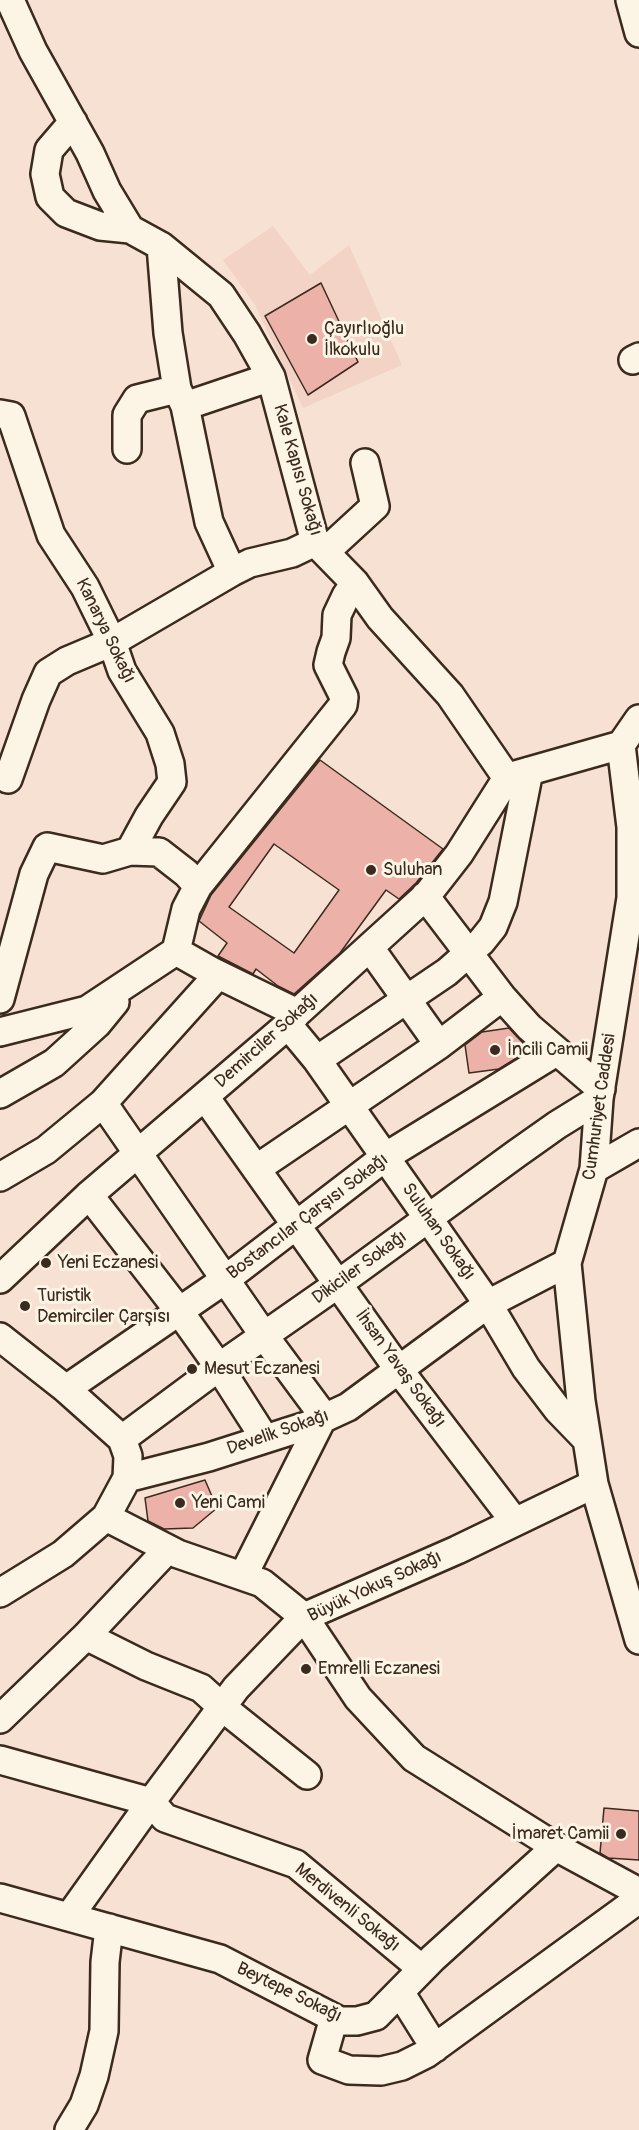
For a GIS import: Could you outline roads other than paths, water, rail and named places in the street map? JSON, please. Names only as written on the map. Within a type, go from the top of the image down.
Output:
[{"type":"street","points":[[10,0],[33,51],[90,153],[107,191],[130,229]]},
{"type":"street","points":[[630,0],[639,33]]},
{"type":"street","points":[[73,122],[49,150],[45,174],[50,196],[66,213],[100,226],[130,229]]},
{"type":"street","name":"Kale Kapısı Sokağı","points":[[130,229],[160,246],[221,295],[247,334],[271,377],[320,547],[355,583],[380,618],[518,775]]},
{"type":"street","points":[[160,246],[168,333],[181,397],[209,522],[231,572]]},
{"type":"street","points":[[127,449],[127,415],[137,399],[181,397],[271,377]]},
{"type":"street","name":"Kanarya Sokağı","points":[[0,414],[11,416],[51,535],[85,587],[112,642],[122,671],[160,733],[172,782],[149,816],[130,851]]},
{"type":"street","points":[[8,779],[48,673],[67,661],[112,642],[250,563],[320,547],[375,506],[365,464]]},
{"type":"street","points":[[0,1032],[87,1010],[176,951],[186,909],[198,886],[343,705],[344,697],[328,666],[330,652],[336,638],[337,615],[355,583]]},
{"type":"street","points":[[317,1060],[447,972],[481,942],[493,927],[503,902],[518,775],[621,745],[639,719]]},
{"type":"street","name":"Cumhuriyet Caddesi","points":[[621,745],[632,827],[632,898],[600,1094],[594,1169],[567,1263],[581,1401],[594,1484],[639,1640]]},
{"type":"street","name":"Demirciler Sokağı","points":[[0,1279],[89,1195],[205,1097],[425,896],[518,775]]},
{"type":"street","points":[[0,999],[34,874],[47,847],[103,859],[130,851],[159,852],[186,873],[198,886]]},
{"type":"street","points":[[425,896],[502,997],[529,1027],[600,1094]]},
{"type":"street","points":[[370,948],[439,1045]]},
{"type":"street","points":[[176,951],[292,1019]]},
{"type":"street","points":[[0,1177],[46,1150],[103,1103],[218,975]]},
{"type":"street","points":[[0,1094],[54,1063],[97,1024],[138,976]]},
{"type":"street","points":[[256,1169],[439,1045],[502,997]]},
{"type":"street","name":"Suluhan Sokağı","points":[[292,1019],[317,1060],[488,1304],[526,1368],[558,1410],[587,1440]]},
{"type":"street","name":"Bostancılar Çarşısı Sokağı","points":[[66,1389],[226,1279],[386,1157],[556,1052]]},
{"type":"street","name":"Dikiciler Sokağı","points":[[122,1439],[600,1094]]},
{"type":"street","name":"İhsan Yavaş Sokağı","points":[[205,1097],[399,1370],[515,1522]]},
{"type":"street","points":[[103,1103],[324,1418],[243,1576]]},
{"type":"street","points":[[594,1169],[639,1143]]},
{"type":"street","points":[[89,1195],[179,1311],[219,1367],[265,1439]]},
{"type":"street","name":"Develik Sokağı","points":[[127,1478],[309,1425],[348,1407],[488,1304],[567,1263]]},
{"type":"street","points":[[0,1338],[66,1389],[122,1439],[128,1456],[127,1478],[106,1517],[63,1554],[0,1593]]},
{"type":"street","name":"Büyük Yokuş Sokağı","points":[[69,1917],[236,1688],[304,1617],[457,1550],[594,1484]]},
{"type":"street","points":[[106,1517],[168,1549],[262,1583],[304,1617],[358,1698],[414,1758],[556,1847],[639,1892]]},
{"type":"street","points":[[0,1719],[86,1636],[168,1549]]},
{"type":"street","points":[[86,1636],[146,1666],[201,1688],[307,1775]]},
{"type":"street","name":"Merdivenli Sokağı","points":[[0,1760],[151,1802],[165,1818],[296,1864],[422,1969]]},
{"type":"street","name":"Beytepe Sokağı","points":[[0,1898],[220,1959],[340,2021],[357,2021],[376,2016],[422,1969],[556,1847]]},
{"type":"street","points":[[334,2018],[321,2060],[349,2070],[381,2071],[402,2066],[435,2048],[639,1899]]},
{"type":"street","points":[[69,2130],[84,2105],[94,2076],[104,2031],[105,1962],[109,1928]]},
{"type":"street","points":[[400,1992],[435,2048]]},
{"type":"place","name":"Çayırlıoğlu İlkokulu","points":[[312,339]]},
{"type":"place","name":"Suluhan","points":[[371,870]]},
{"type":"place","name":"İncili Camii","points":[[495,1050]]},
{"type":"place","name":"Yeni Eczanesi","points":[[46,1263]]},
{"type":"place","name":"Turistik Demirciler Çarşısı","points":[[25,1306]]},
{"type":"place","name":"Mesut Eczanesi","points":[[192,1369]]},
{"type":"place","name":"Yeni Cami","points":[[180,1503]]},
{"type":"place","name":"Emrelli Eczanesi","points":[[306,1669]]},
{"type":"place","name":"İmaret Camii","points":[[621,1834]]}]
